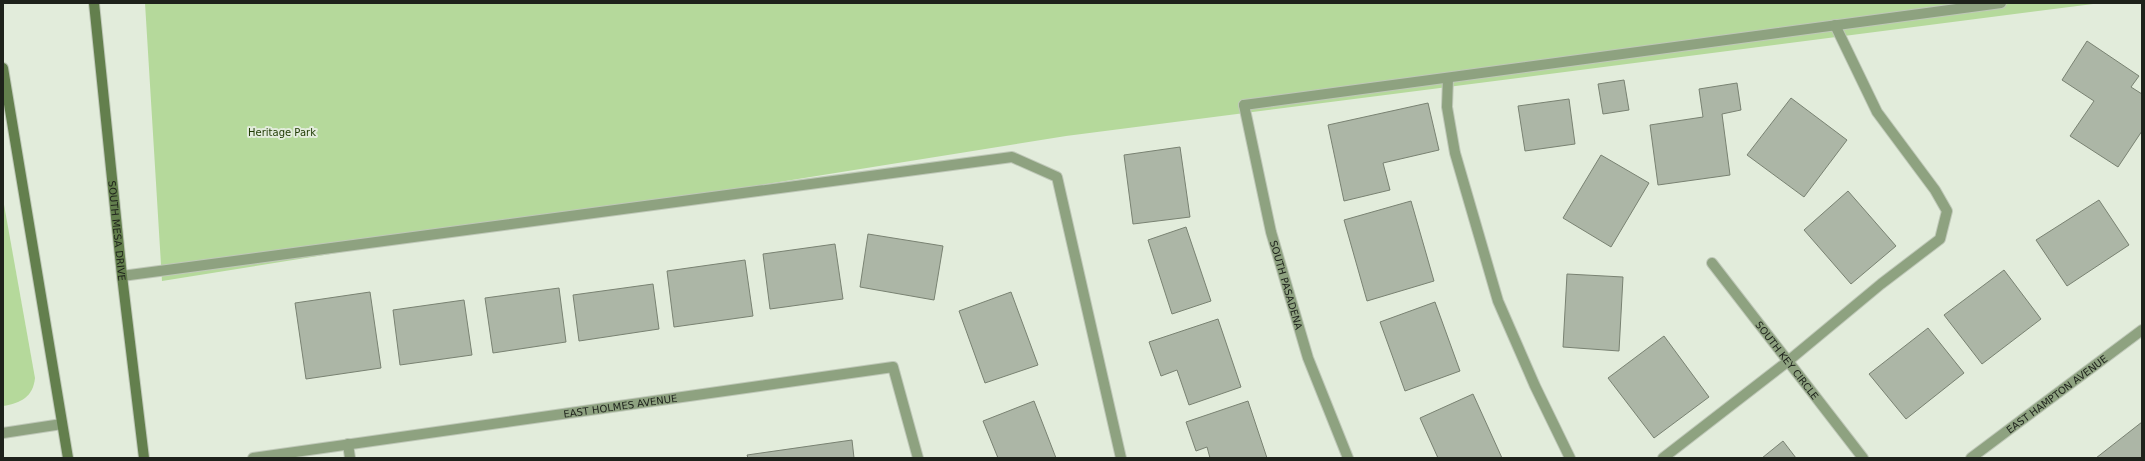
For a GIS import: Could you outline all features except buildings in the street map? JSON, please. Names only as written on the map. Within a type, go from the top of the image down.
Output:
[{"type":"main road","name":"SOUTH MESA DRIVE","points":[[94,3],[122,276],[144,458]]},
{"type":"main road","points":[[3,68],[68,458]]},
{"type":"street","points":[[1570,458],[1535,386],[1498,301],[1455,153],[1447,106],[1448,78],[2000,3]]},
{"type":"street","points":[[1663,458],[1787,362],[1881,284],[1940,239],[1947,211],[1935,190],[1877,112],[1835,26]]},
{"type":"street","name":"SOUTH PASADENA","points":[[1348,458],[1308,358],[1271,232],[1244,105],[1448,78]]},
{"type":"street","points":[[122,276],[1012,156],[1057,177],[1122,458]]},
{"type":"street","name":"SOUTH KEY CIRCLE","points":[[1712,263],[1787,362],[1863,458]]},
{"type":"street","name":"EAST HAMPTON AVENUE","points":[[1971,458],[2142,330]]},
{"type":"street","name":"EAST HOLMES AVENUE","points":[[253,458],[893,367],[918,458]]},
{"type":"street","points":[[3,433],[62,424]]},
{"type":"street","points":[[348,444],[350,458]]},
{"type":"green space","name":"Heritage Park","points":[[145,3],[2101,3],[1066,136],[162,281]]},
{"type":"green space","points":[[3,199],[35,378],[32,390],[25,398],[21,401],[3,406]]}]
